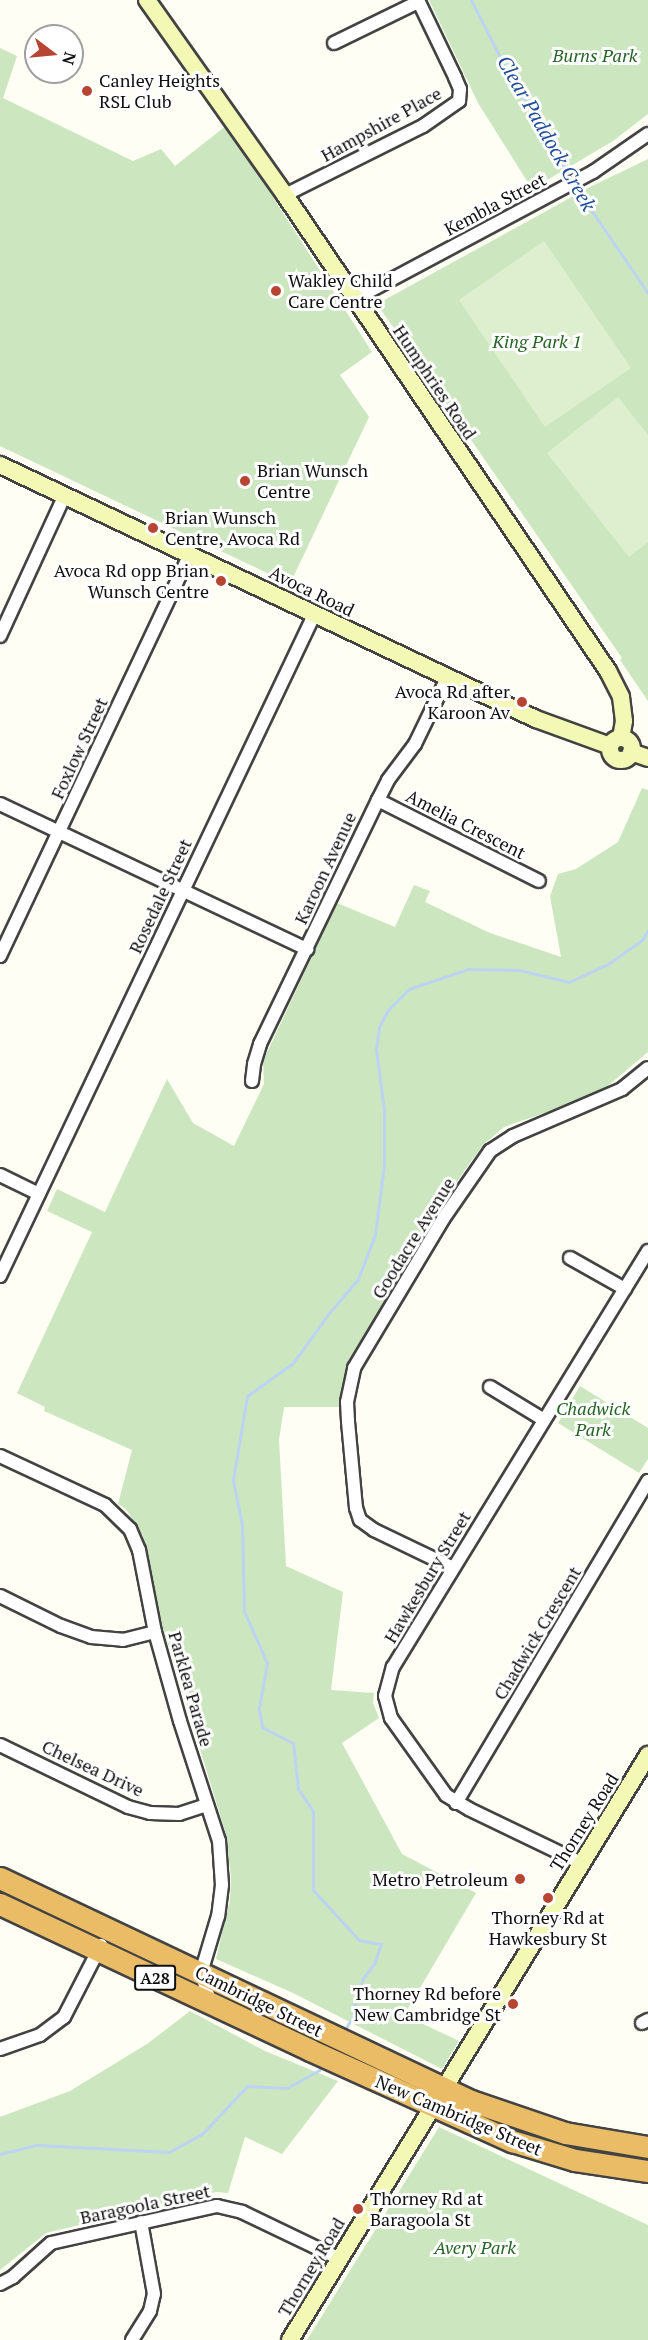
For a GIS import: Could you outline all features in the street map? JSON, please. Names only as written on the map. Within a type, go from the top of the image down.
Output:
[{"type":"highway","name":"Cambridge Street","points":[[0,1878],[321,2031],[350,2056]]},
{"type":"highway","name":"Cambridge Street","points":[[0,1904],[310,2050],[350,2056]]},
{"type":"highway","name":"New Cambridge Street","points":[[350,2056],[443,2089],[499,2112],[554,2130],[599,2141],[648,2147]]},
{"type":"highway","name":"New Cambridge Street","points":[[350,2056],[432,2107],[512,2141],[558,2156],[648,2171]]},
{"type":"street","name":"Humphries Road","points":[[147,0],[285,195],[608,671],[621,697],[624,721],[615,742]]},
{"type":"street","name":"Hampshire Place","points":[[285,195],[423,126],[459,101],[460,89],[418,1]]},
{"type":"street","points":[[334,43],[418,1]]},
{"type":"street","name":"Kembla Street","points":[[355,299],[592,172],[648,134]]},
{"type":"street","name":"Avoca Road","points":[[0,465],[536,719],[615,742]]},
{"type":"street","points":[[0,636],[65,495]]},
{"type":"street","name":"Foxlow Street","points":[[0,956],[190,554]]},
{"type":"street","name":"Rosedale Street","points":[[0,1276],[314,615]]},
{"type":"street","name":"Karoon Avenue","points":[[252,1081],[254,1064],[261,1044],[378,800],[388,780],[415,744],[447,678]]},
{"type":"street","points":[[615,742],[629,742],[631,752],[648,758]]},
{"type":"street","name":"Amelia Crescent","points":[[378,800],[539,881]]},
{"type":"street","points":[[0,804],[307,949]]},
{"type":"street","name":"Goodacre Avenue","points":[[453,1568],[359,1521],[347,1402],[354,1368],[443,1220],[490,1151],[513,1136],[622,1089],[648,1068]]},
{"type":"street","points":[[0,1175],[39,1194]]},
{"type":"street","name":"Hawkesbury Street","points":[[581,1863],[456,1803],[440,1790],[391,1718],[385,1696],[393,1668],[648,1251]]},
{"type":"street","points":[[570,1258],[625,1289]]},
{"type":"street","points":[[490,1387],[544,1420]]},
{"type":"street","name":"Parklea Parade","points":[[0,1456],[105,1505],[130,1529],[139,1550],[155,1632],[180,1721],[219,1841],[222,1884],[218,1916],[201,1973]]},
{"type":"street","name":"Chadwick Crescent","points":[[456,1803],[648,1481]]},
{"type":"street","points":[[0,1596],[62,1626],[91,1637],[123,1640],[155,1632]]},
{"type":"street","name":"Chelsea Drive","points":[[0,1745],[128,1807],[150,1813],[178,1814],[207,1805]]},
{"type":"street","name":"Thorney Road","points":[[290,2340],[338,2258],[648,1755]]},
{"type":"street","points":[[0,2049],[40,2035],[64,2017],[108,1931]]},
{"type":"street","points":[[201,1973],[212,2004]]},
{"type":"street","name":"Baragoola Street","points":[[0,2284],[13,2277],[51,2243],[208,2207],[225,2206],[242,2212],[338,2258]]},
{"type":"street","points":[[132,2340],[150,2311],[154,2294],[141,2222]]},
{"type":"green space","name":"Burns Park","points":[[429,0],[648,0],[648,114],[613,141],[532,189],[478,103]]},
{"type":"green space","points":[[0,48],[17,56],[3,98],[133,161],[161,149],[175,166],[227,125],[372,352],[340,375],[369,417],[290,584],[0,446]]},
{"type":"green space","name":"King Park 1","points":[[648,159],[648,701],[620,660],[622,658],[377,304],[588,188]]},
{"type":"green space","points":[[544,241],[631,368],[545,427],[459,300]]},
{"type":"green space","points":[[618,397],[648,435],[648,542],[629,557],[547,453]]},
{"type":"green space","points":[[642,788],[648,790],[648,1052],[597,1095],[504,1127],[483,1145],[462,1174],[348,1361],[339,1407],[284,1407],[279,1440],[286,1566],[343,1592],[331,1690],[374,1693],[373,1703],[379,1718],[342,1743],[402,1854],[476,1893],[404,2015],[459,2041],[442,2069],[293,1993],[216,1959],[230,1900],[231,1876],[225,1831],[157,1609],[143,1536],[126,1509],[118,1504],[132,1450],[44,1411],[45,1407],[17,1393],[92,1232],[47,1211],[57,1189],[105,1212],[167,1079],[193,1123],[234,1146],[264,1084],[263,1061],[337,903],[395,927],[414,885],[430,891],[425,902],[490,933],[561,957],[550,896],[558,874],[576,869],[618,842]]},
{"type":"green space","name":"Chadwick Park","points":[[580,1386],[648,1428],[648,1459],[639,1473],[558,1423]]},
{"type":"green space","points":[[190,2011],[265,2051],[338,2081],[282,2154],[245,2137],[228,2193],[216,2192],[46,2233],[0,2270],[0,2117],[70,2091],[147,2044]]},
{"type":"green space","name":"Avery Park","points":[[439,2127],[648,2225],[648,2340],[307,2340]]},
{"type":"waterway","name":"Clear Paddock Creek","points":[[471,0],[507,71],[571,179]]},
{"type":"waterway","name":"Clear Paddock Creek","points":[[574,185],[648,293]]},
{"type":"waterway","points":[[343,2032],[353,2017],[363,1978],[374,1964],[381,1944],[359,1940],[313,1890],[313,1811],[298,1789],[293,1743],[262,1727],[259,1708],[267,1663],[244,1611],[242,1525],[233,1480],[247,1396],[293,1363],[329,1313],[358,1279],[375,1235],[384,1165],[384,1110],[376,1049],[379,1027],[388,1010],[409,989],[468,969],[519,970],[569,982],[608,964],[642,940],[648,930]]},
{"type":"waterway","points":[[0,2154],[37,2145],[169,2152],[202,2134],[247,2086],[287,2088],[319,2070],[323,2063]]},
{"type":"place","name":"Canley Heights RSL Club","points":[[87,91]]},
{"type":"place","name":"Wakley Child Care Centre","points":[[276,291]]},
{"type":"place","name":"Brian Wunsch Centre","points":[[245,481]]},
{"type":"place","name":"Brian Wunsch Centre, Avoca Rd","points":[[153,528]]},
{"type":"place","name":"Avoca Rd opp Brian Wunsch Centre","points":[[221,581]]},
{"type":"place","name":"Avoca Rd after Karoon Av","points":[[522,702]]},
{"type":"place","name":"Metro Petroleum","points":[[520,1879]]},
{"type":"place","name":"Thorney Rd at Hawkesbury St","points":[[548,1898]]},
{"type":"place","name":"Thorney Rd before New Cambridge St","points":[[513,2004]]},
{"type":"place","name":"Thorney Rd at Baragoola St","points":[[358,2209]]}]
